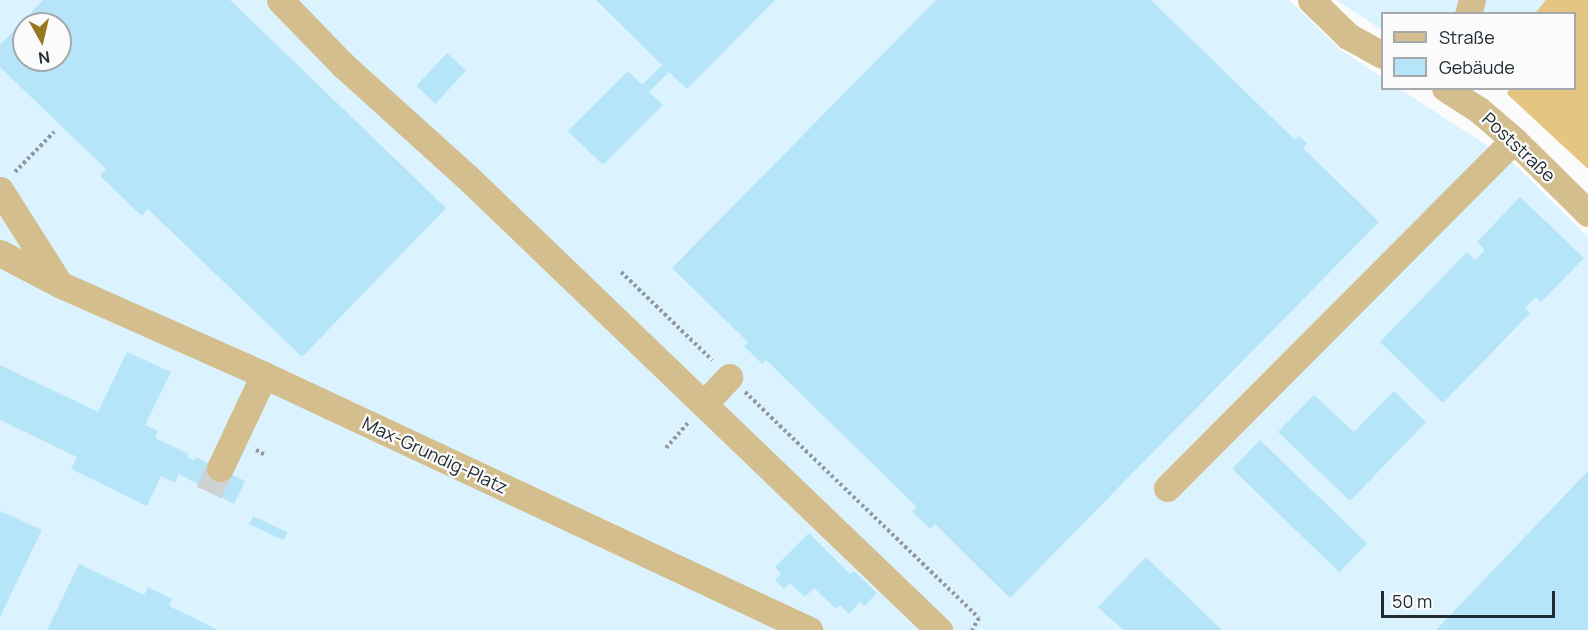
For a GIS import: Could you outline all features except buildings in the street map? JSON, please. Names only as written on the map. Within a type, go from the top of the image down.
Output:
[{"type":"street","points":[[280,0],[343,65],[466,176],[704,404],[926,625]]},
{"type":"street","points":[[1311,0],[1348,36],[1381,54]]},
{"type":"street","name":"Poststraße","points":[[1447,90],[1514,140],[1588,213]]},
{"type":"street","points":[[1167,488],[1514,140]]},
{"type":"street","points":[[4,185],[59,284]]},
{"type":"street","name":"Max-Grundig-Platz","points":[[0,253],[59,284],[264,375],[809,630]]},
{"type":"street","points":[[220,468],[264,375]]},
{"type":"street","points":[[704,404],[729,376]]},
{"type":"path","points":[[4,185],[54,132]]},
{"type":"path","points":[[621,272],[979,618],[972,630]]},
{"type":"path","points":[[666,448],[704,404]]},
{"type":"shaded area","points":[[0,0],[1289,0],[1341,50],[1381,76],[1381,90],[1402,90],[1511,161],[1588,237],[1588,630],[0,630]]},
{"type":"shaded area","points":[[1336,0],[1546,0],[1536,12],[1381,12],[1381,29]]},
{"type":"shaded area","points":[[1546,0],[1588,0],[1588,169],[1507,94],[1509,90],[1576,90],[1576,12],[1536,12]]},
{"type":"tunnel","points":[[209,492],[220,468]]}]
